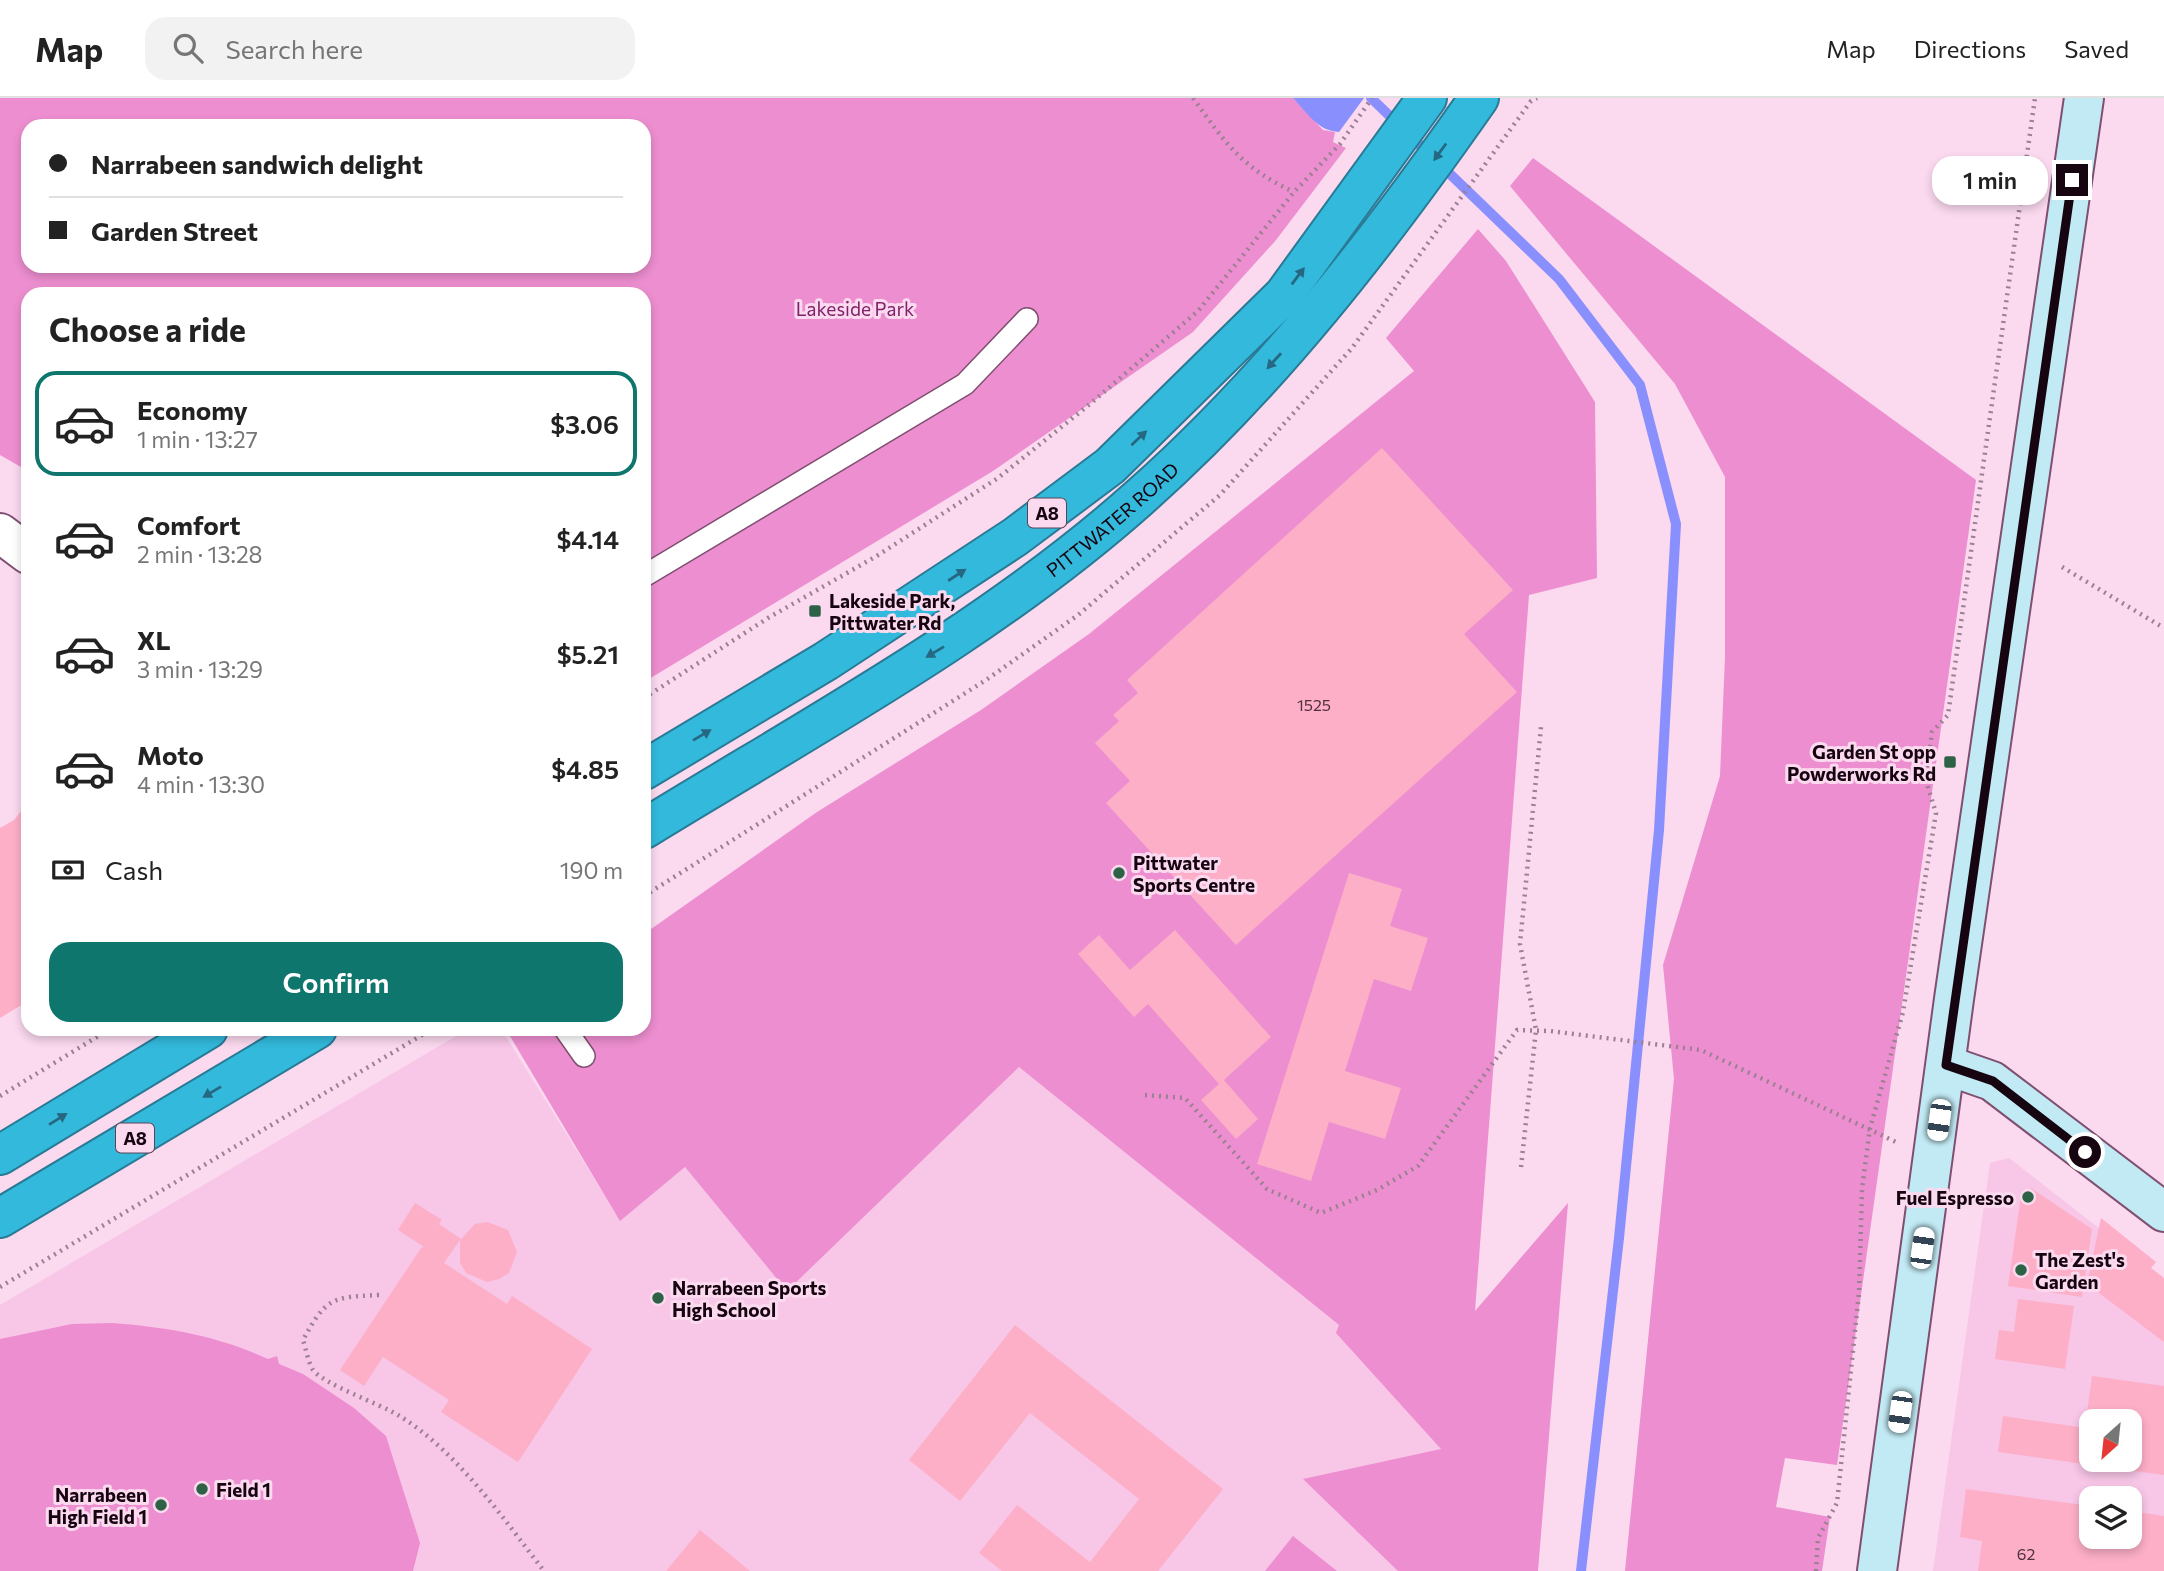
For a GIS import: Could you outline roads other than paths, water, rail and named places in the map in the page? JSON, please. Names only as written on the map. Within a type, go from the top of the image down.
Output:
[{"type":"highway","name":"PITTWATER ROAD","points":[[651,766],[837,653],[1015,537],[1110,466],[1283,295],[1377,171],[1427,98]]},
{"type":"highway","name":"PITTWATER ROAD","points":[[651,825],[957,639],[1140,497],[1235,403],[1325,304],[1410,194],[1474,104]]},
{"type":"highway","points":[[0,1154],[196,1036]]},
{"type":"highway","name":"A8","points":[[0,1218],[305,1036]]},
{"type":"main road","points":[[1877,1571],[2084,98]]},
{"type":"main road","points":[[1946,1065],[1993,1081],[2164,1212]]},
{"type":"street","points":[[0,533],[21,549]]},
{"type":"lane","points":[[651,572],[965,384],[1027,319]]},
{"type":"lane","points":[[570,1036],[584,1056]]},
{"type":"waterway","points":[[1371,98],[1559,279],[1640,385],[1676,524],[1659,830],[1619,1238],[1581,1571]]},
{"type":"place","name":"Lakeside Park, Pittwater Rd","points":[[815,611]]},
{"type":"place","name":"Garden St opp Powderworks Rd","points":[[1950,762]]},
{"type":"place","name":"Pittwater Sports Centre","points":[[1119,873]]},
{"type":"place","name":"Fuel Espresso","points":[[2028,1197]]},
{"type":"place","name":"The Zest's Garden","points":[[2021,1270]]},
{"type":"place","name":"Narrabeen Sports High School","points":[[658,1298]]},
{"type":"place","name":"Field 1","points":[[202,1489]]},
{"type":"place","name":"Narrabeen High Field 1","points":[[161,1505]]},
{"type":"park label","name":"Lakeside Park","points":[[855,308]]}]
